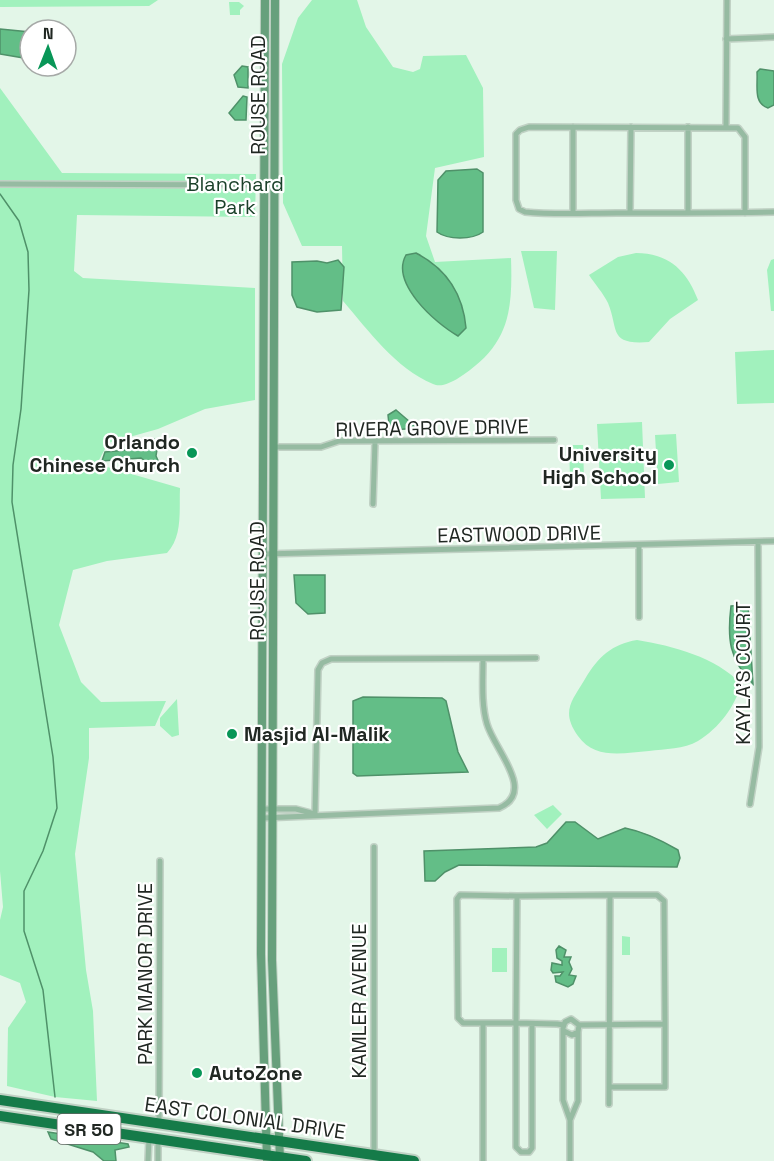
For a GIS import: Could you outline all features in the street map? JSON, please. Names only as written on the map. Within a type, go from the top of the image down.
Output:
[{"type":"highway","name":"EAST COLONIAL DRIVE","points":[[0,1100],[414,1161]]},
{"type":"highway","points":[[25,1120],[31,1113],[51,1107]]},
{"type":"highway","name":"EAST COLONIAL DRIVE","points":[[0,1116],[267,1158],[306,1161]]},
{"type":"street","name":"ROUSE ROAD","points":[[265,0],[261,997],[267,1158]]},
{"type":"street","name":"ROUSE ROAD","points":[[275,0],[272,960],[280,1159]]},
{"type":"street","points":[[726,127],[727,0]]},
{"type":"street","points":[[726,39],[774,37]]},
{"type":"street","points":[[573,127],[573,213]]},
{"type":"street","points":[[630,213],[631,127]]},
{"type":"street","points":[[688,127],[688,213]]},
{"type":"street","points":[[745,213],[745,136],[738,128],[523,128],[516,134],[515,196],[519,209],[528,213],[745,213],[774,212]]},
{"type":"street","points":[[0,184],[275,185]]},
{"type":"street","name":"RIVERA GROVE DRIVE","points":[[274,447],[321,447],[339,441],[554,440]]},
{"type":"street","points":[[374,504],[375,442]]},
{"type":"street","name":"EASTWOOD DRIVE","points":[[264,554],[774,541]]},
{"type":"street","name":"KAYLA'S COURT","points":[[750,804],[759,747],[758,542]]},
{"type":"street","points":[[639,546],[639,617]]},
{"type":"street","points":[[273,813],[296,817],[315,814],[499,808],[509,804],[514,796],[515,782],[487,723],[483,658]]},
{"type":"street","points":[[315,814],[318,670],[322,663],[332,659],[536,658]]},
{"type":"street","points":[[296,809],[296,817]]},
{"type":"street","points":[[263,814],[296,809],[315,814]]},
{"type":"street","name":"KAMLER AVENUE","points":[[374,847],[374,1155]]},
{"type":"street","name":"PARK MANOR DRIVE","points":[[159,1123],[160,861]]},
{"type":"street","points":[[609,1104],[610,895]]},
{"type":"street","points":[[609,1087],[665,1087],[665,1024],[664,901],[657,895],[460,896],[458,899],[458,1018],[463,1023],[532,1024],[564,1028],[569,1035],[579,1029],[610,1024],[665,1024]]},
{"type":"street","points":[[517,896],[516,1147],[521,1152],[529,1152],[532,1148],[532,1024]]},
{"type":"street","points":[[570,1120],[578,1101],[579,1029],[571,1019],[564,1028],[563,1100],[570,1120],[570,1161]]},
{"type":"street","points":[[483,1023],[483,1161]]},
{"type":"street","points":[[148,1161],[153,1139]]},
{"type":"street","points":[[153,1139],[158,1161]]},
{"type":"green space","points":[[0,0],[158,0],[149,6],[0,7]]},
{"type":"green space","points":[[312,0],[357,0],[366,27],[393,67],[413,72],[420,69],[423,56],[466,55],[483,88],[484,157],[435,168],[426,236],[435,262],[511,258],[511,296],[504,328],[497,342],[474,367],[446,384],[436,385],[419,377],[395,359],[373,336],[343,301],[342,246],[302,246],[283,203],[282,64],[298,18]]},
{"type":"green space","points":[[229,2],[239,2],[244,6],[240,10],[240,15],[230,15]]},
{"type":"green space","name":"Blanchard Park","points":[[0,88],[62,173],[256,174],[255,217],[77,215],[74,271],[83,278],[255,288],[255,400],[205,409],[158,429],[108,443],[97,464],[180,488],[178,531],[172,546],[167,553],[107,561],[73,570],[59,625],[81,682],[101,702],[166,701],[155,726],[89,728],[89,758],[75,854],[86,970],[93,1011],[97,1101],[55,1097],[7,1086],[8,1028],[26,1002],[20,983],[0,975],[0,920],[3,907],[0,871]]},
{"type":"green space","points":[[521,251],[557,251],[555,310],[534,308]]},
{"type":"green space","points":[[636,253],[658,256],[675,266],[688,280],[698,300],[670,319],[649,342],[627,341],[617,334],[608,303],[589,275],[618,257]]},
{"type":"green space","points":[[774,259],[774,311],[771,311],[767,270],[771,260]]},
{"type":"green space","points":[[774,350],[774,403],[737,404],[735,352]]},
{"type":"green space","points":[[642,422],[645,498],[601,499],[597,424]]},
{"type":"green space","points":[[676,434],[679,482],[658,484],[655,435]]},
{"type":"green space","points":[[569,445],[583,445],[584,478],[570,478]]},
{"type":"green space","points":[[637,640],[693,654],[719,667],[741,684],[735,701],[725,716],[713,730],[698,741],[674,748],[610,753],[601,752],[585,744],[573,728],[569,713],[570,707],[590,671],[613,648]]},
{"type":"green space","points":[[177,699],[179,735],[172,737],[160,726],[160,718]]},
{"type":"green space","points":[[553,805],[562,814],[547,829],[534,815]]},
{"type":"green space","points":[[622,936],[630,937],[630,955],[622,955]]},
{"type":"green space","points":[[492,948],[507,948],[507,972],[492,972]]},
{"type":"shaded area","points":[[0,29],[18,31],[18,57],[0,54]]},
{"type":"shaded area","points":[[242,66],[248,67],[248,88],[238,87],[234,75]]},
{"type":"shaded area","points":[[760,69],[774,71],[774,105],[768,108],[763,106],[758,98],[757,72]]},
{"type":"shaded area","points":[[243,96],[247,97],[246,120],[235,120],[229,113]]},
{"type":"shaded area","points":[[477,169],[483,173],[483,232],[460,238],[442,235],[437,232],[438,180],[446,171]]},
{"type":"shaded area","points":[[416,253],[427,259],[445,275],[457,294],[466,328],[458,336],[427,312],[409,290],[404,278],[403,266],[406,255]]},
{"type":"shaded area","points":[[338,260],[344,267],[341,310],[317,312],[297,307],[292,295],[292,262],[327,263]]},
{"type":"shaded area","points":[[396,410],[424,434],[407,429],[390,434],[388,415]]},
{"type":"shaded area","points":[[154,439],[158,443],[156,456],[160,465],[155,468],[141,458],[102,461],[105,452],[127,450]]},
{"type":"shaded area","points":[[294,575],[325,575],[325,613],[308,614],[296,603]]},
{"type":"shaded area","points":[[748,605],[753,684],[734,657],[729,629],[731,606]]},
{"type":"shaded area","points":[[363,697],[442,698],[446,701],[458,752],[468,772],[357,776],[353,773],[353,701]]},
{"type":"shaded area","points":[[566,822],[575,822],[598,839],[625,828],[646,834],[678,850],[680,858],[677,867],[459,865],[445,872],[435,881],[425,881],[424,851],[536,847],[547,843]]},
{"type":"shaded area","points":[[559,946],[566,950],[564,957],[571,957],[569,962],[572,969],[569,975],[576,976],[573,984],[568,987],[556,982],[555,976],[560,976],[563,972],[553,973],[551,970],[552,963],[562,965],[562,961],[557,958],[556,950]]},
{"type":"shaded area","points":[[48,1132],[128,1144],[129,1147],[115,1150],[116,1161],[104,1161],[93,1152],[51,1139]]},
{"type":"waterway","points":[[0,194],[19,221],[28,252],[29,290],[21,409],[13,465],[12,502],[53,757],[57,808],[43,851],[24,891],[24,931],[43,990],[55,1097]]},
{"type":"place","name":"Orlando Chinese Church","points":[[192,453]]},
{"type":"place","name":"University High School","points":[[669,465]]},
{"type":"place","name":"Masjid Al-Malik","points":[[232,734]]},
{"type":"place","name":"AutoZone","points":[[197,1073]]}]
